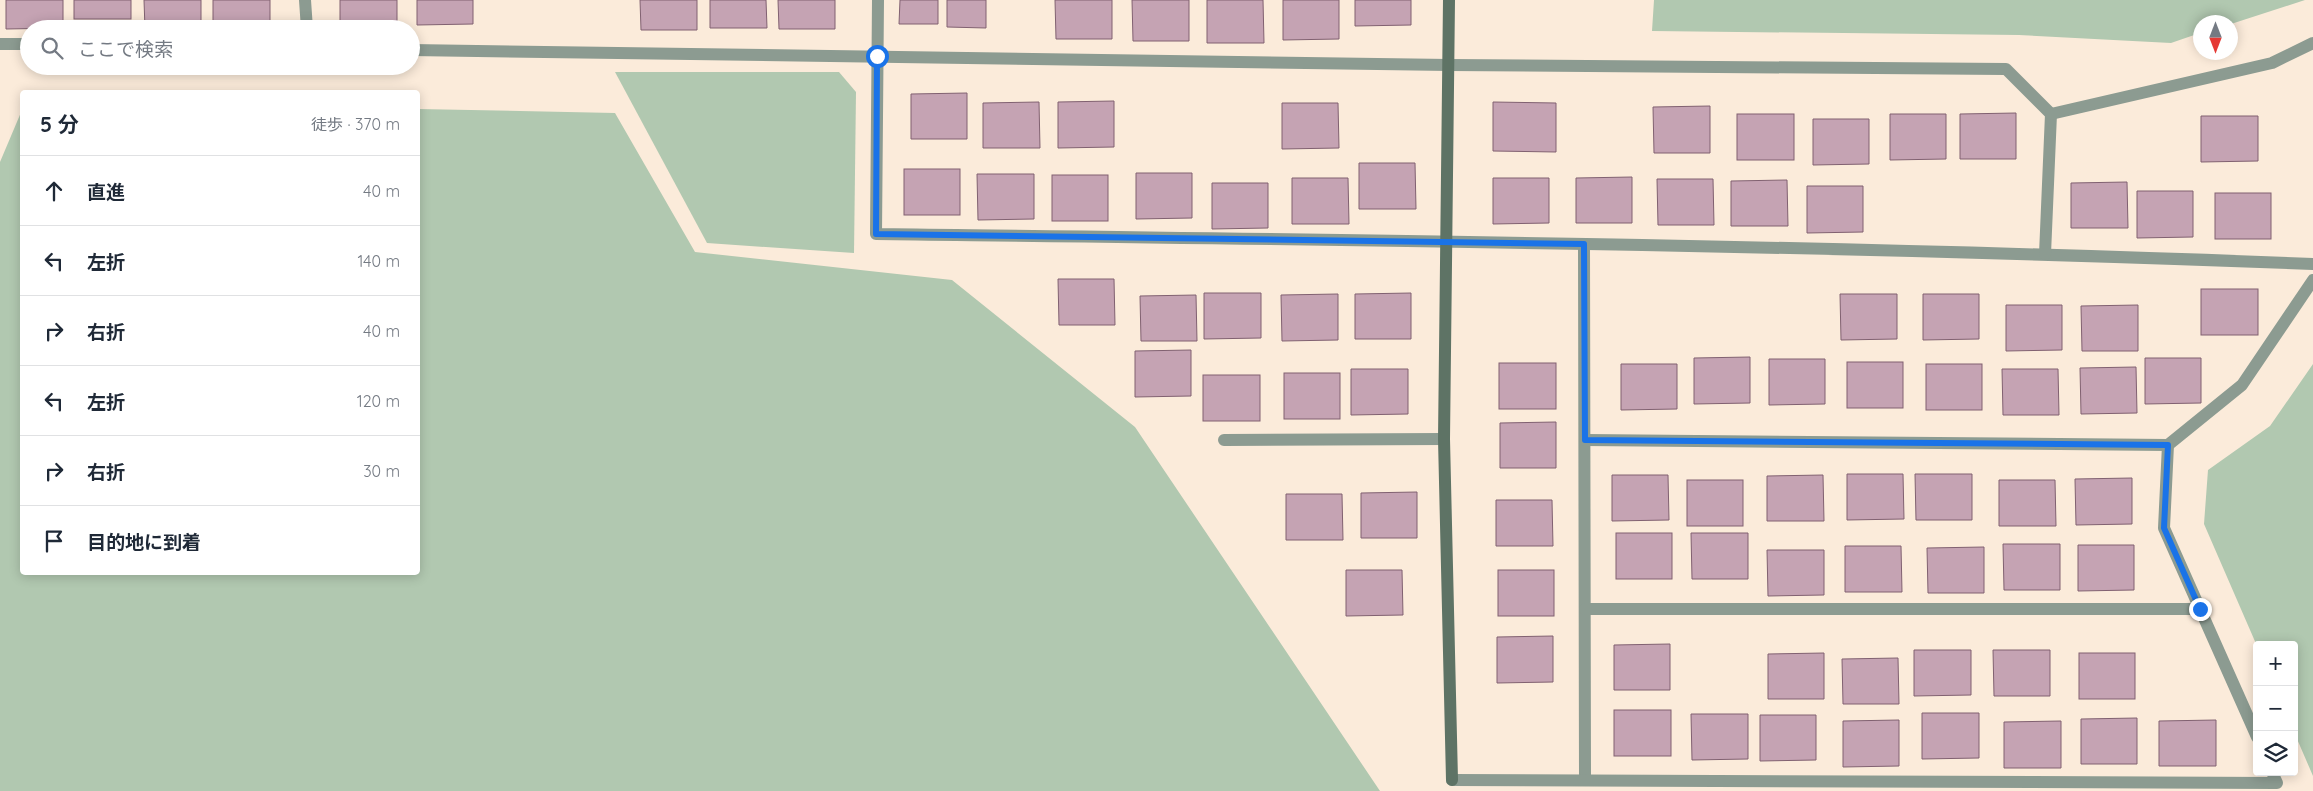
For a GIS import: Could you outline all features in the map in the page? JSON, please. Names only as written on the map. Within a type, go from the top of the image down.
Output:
[{"type":"street","points":[[305,0],[306,20]]},
{"type":"street","points":[[878,0],[876,234],[1446,241],[2046,254],[2313,264]]},
{"type":"street","points":[[1449,0],[1444,439],[1452,780],[2277,782],[2274,776]]},
{"type":"street","points":[[2052,114],[2272,62],[2313,43]]},
{"type":"street","points":[[0,44],[20,44]]},
{"type":"street","points":[[420,50],[1449,65],[2006,69],[2052,114],[2046,254]]},
{"type":"street","points":[[1584,244],[1585,780]]},
{"type":"street","points":[[1585,440],[2168,445],[2242,385],[2313,280]]},
{"type":"street","points":[[1224,440],[1444,439]]},
{"type":"street","points":[[2168,445],[2164,528],[2254,731]]},
{"type":"street","points":[[1585,609],[2200,609]]},
{"type":"green space","points":[[1654,0],[2305,0],[2238,22],[2238,15],[2193,15],[2193,35],[2171,43],[2019,35],[1652,31]]},
{"type":"green space","points":[[615,72],[839,72],[856,92],[854,253],[707,243]]},
{"type":"green space","points":[[420,109],[615,113],[695,252],[952,280],[1135,427],[1380,791],[0,791],[0,162],[20,115],[20,575],[420,575]]},
{"type":"green space","points":[[2313,364],[2313,776],[2298,741],[2298,641],[2255,641],[2204,524],[2208,470],[2270,426]]},
{"type":"building","points":[[6,0],[63,0],[63,20],[20,20],[20,29],[6,29]]},
{"type":"building","points":[[74,0],[131,0],[131,19],[74,19]]},
{"type":"building","points":[[144,0],[201,0],[201,20],[145,20]]},
{"type":"building","points":[[213,0],[270,0],[270,20],[213,20]]},
{"type":"building","points":[[340,0],[397,0],[397,20],[340,20]]},
{"type":"building","points":[[417,0],[473,0],[473,24],[420,25],[420,20],[417,20]]},
{"type":"building","points":[[640,0],[697,0],[697,30],[641,30]]},
{"type":"building","points":[[710,0],[766,0],[767,28],[710,28]]},
{"type":"building","points":[[778,0],[835,0],[835,29],[779,29]]},
{"type":"building","points":[[900,0],[938,0],[938,24],[899,24]]},
{"type":"building","points":[[947,0],[986,0],[986,28],[947,27]]},
{"type":"building","points":[[1055,0],[1112,0],[1112,39],[1056,39]]},
{"type":"building","points":[[1132,0],[1189,0],[1189,41],[1133,41]]},
{"type":"building","points":[[1207,0],[1263,0],[1264,43],[1207,43]]},
{"type":"building","points":[[1283,0],[1339,0],[1339,39],[1283,40]]},
{"type":"building","points":[[1355,0],[1411,0],[1411,25],[1355,26]]},
{"type":"building","points":[[967,93],[967,139],[911,139],[911,94]]},
{"type":"building","points":[[1114,101],[1114,147],[1058,148],[1058,102]]},
{"type":"building","points":[[1039,102],[1040,148],[983,148],[983,103]]},
{"type":"building","points":[[1493,102],[1556,103],[1556,152],[1493,151]]},
{"type":"building","points":[[1282,103],[1338,103],[1339,148],[1282,149]]},
{"type":"building","points":[[1710,106],[1710,153],[1654,153],[1653,107]]},
{"type":"building","points":[[2016,113],[2016,159],[1960,159],[1960,114]]},
{"type":"building","points":[[1737,114],[1794,114],[1794,160],[1737,160]]},
{"type":"building","points":[[1890,114],[1946,114],[1946,159],[1890,160]]},
{"type":"building","points":[[2201,116],[2258,116],[2258,161],[2201,162]]},
{"type":"building","points":[[1813,119],[1869,119],[1869,164],[1813,165]]},
{"type":"building","points":[[1359,163],[1415,163],[1416,209],[1359,209]]},
{"type":"building","points":[[904,169],[960,169],[960,215],[904,215]]},
{"type":"building","points":[[1136,173],[1192,173],[1192,218],[1136,219]]},
{"type":"building","points":[[977,174],[1034,174],[1034,219],[978,220]]},
{"type":"building","points":[[1052,175],[1108,175],[1108,221],[1052,221]]},
{"type":"building","points":[[1632,177],[1632,223],[1576,223],[1576,178]]},
{"type":"building","points":[[1292,178],[1348,178],[1349,224],[1292,224]]},
{"type":"building","points":[[1493,178],[1549,178],[1549,223],[1493,224]]},
{"type":"building","points":[[1657,179],[1713,179],[1714,225],[1658,225]]},
{"type":"building","points":[[1787,180],[1788,226],[1731,226],[1731,181]]},
{"type":"building","points":[[2127,182],[2128,228],[2071,228],[2071,183]]},
{"type":"building","points":[[1212,183],[1268,183],[1268,228],[1212,229]]},
{"type":"building","points":[[1807,186],[1863,186],[1863,232],[1807,233]]},
{"type":"building","points":[[2137,191],[2193,191],[2193,237],[2137,238]]},
{"type":"building","points":[[2215,193],[2271,193],[2271,239],[2215,239]]},
{"type":"building","points":[[1058,279],[1114,279],[1115,325],[1059,325]]},
{"type":"building","points":[[2201,289],[2258,289],[2258,335],[2201,335]]},
{"type":"building","points":[[1204,293],[1261,293],[1261,338],[1204,339]]},
{"type":"building","points":[[1411,293],[1411,339],[1355,339],[1355,294]]},
{"type":"building","points":[[1338,294],[1338,340],[1282,341],[1281,295]]},
{"type":"building","points":[[1840,294],[1897,294],[1897,339],[1841,340]]},
{"type":"building","points":[[1923,294],[1979,294],[1979,339],[1923,340]]},
{"type":"building","points":[[1196,295],[1197,341],[1141,341],[1140,296]]},
{"type":"building","points":[[2006,305],[2062,305],[2062,350],[2006,351]]},
{"type":"building","points":[[2138,305],[2138,351],[2082,351],[2081,306]]},
{"type":"building","points":[[1191,350],[1191,396],[1135,397],[1135,351]]},
{"type":"building","points":[[1750,357],[1750,403],[1694,404],[1694,358]]},
{"type":"building","points":[[2145,358],[2201,358],[2201,403],[2145,404]]},
{"type":"building","points":[[1769,359],[1825,359],[1825,404],[1769,405]]},
{"type":"building","points":[[1847,362],[1903,362],[1903,408],[1847,408]]},
{"type":"building","points":[[1499,363],[1556,363],[1556,409],[1499,409]]},
{"type":"building","points":[[1621,364],[1677,364],[1677,409],[1621,410]]},
{"type":"building","points":[[1926,364],[1982,364],[1982,410],[1926,410]]},
{"type":"building","points":[[2136,367],[2137,413],[2081,414],[2080,368]]},
{"type":"building","points":[[1351,369],[1408,369],[1408,414],[1351,415]]},
{"type":"building","points":[[2002,369],[2058,369],[2059,415],[2003,415]]},
{"type":"building","points":[[1284,373],[1340,373],[1340,419],[1284,419]]},
{"type":"building","points":[[1203,375],[1260,375],[1260,421],[1203,421]]},
{"type":"building","points":[[1556,422],[1556,468],[1500,468],[1500,423]]},
{"type":"building","points":[[1847,474],[1903,474],[1904,519],[1847,520]]},
{"type":"building","points":[[1915,474],[1972,474],[1972,520],[1916,520]]},
{"type":"building","points":[[1612,475],[1668,475],[1669,520],[1612,521]]},
{"type":"building","points":[[1823,475],[1824,521],[1767,521],[1767,476]]},
{"type":"building","points":[[2132,478],[2132,524],[2076,525],[2075,479]]},
{"type":"building","points":[[1687,480],[1743,480],[1743,526],[1687,526]]},
{"type":"building","points":[[1999,480],[2055,480],[2056,526],[1999,526]]},
{"type":"building","points":[[1417,492],[1417,538],[1361,538],[1361,493]]},
{"type":"building","points":[[1286,494],[1342,494],[1343,540],[1286,540]]},
{"type":"building","points":[[1496,500],[1552,500],[1553,546],[1496,546]]},
{"type":"building","points":[[1616,533],[1672,533],[1672,579],[1616,579]]},
{"type":"building","points":[[1691,533],[1748,533],[1748,579],[1692,579]]},
{"type":"building","points":[[2003,544],[2060,544],[2060,590],[2004,590]]},
{"type":"building","points":[[2078,545],[2134,545],[2134,590],[2078,591]]},
{"type":"building","points":[[1845,546],[1901,546],[1902,592],[1845,592]]},
{"type":"building","points":[[1984,547],[1984,593],[1928,593],[1927,548]]},
{"type":"building","points":[[1767,550],[1824,550],[1824,595],[1768,596]]},
{"type":"building","points":[[1346,570],[1402,570],[1403,615],[1346,616]]},
{"type":"building","points":[[1498,570],[1554,570],[1554,616],[1498,616]]},
{"type":"building","points":[[1553,636],[1553,682],[1497,683],[1497,637]]},
{"type":"building","points":[[1670,644],[1670,690],[1614,690],[1614,645]]},
{"type":"building","points":[[1914,650],[1971,650],[1971,695],[1914,696]]},
{"type":"building","points":[[1993,650],[2050,650],[2050,696],[1994,696]]},
{"type":"building","points":[[1824,653],[1824,699],[1768,699],[1768,654]]},
{"type":"building","points":[[2079,653],[2135,653],[2135,699],[2079,699]]},
{"type":"building","points":[[1898,658],[1899,704],[1843,704],[1842,659]]},
{"type":"building","points":[[1614,710],[1671,710],[1671,756],[1614,756]]},
{"type":"building","points":[[1922,713],[1979,713],[1979,758],[1922,759]]},
{"type":"building","points":[[1691,714],[1748,714],[1748,759],[1692,760]]},
{"type":"building","points":[[1760,715],[1816,715],[1816,760],[1760,761]]},
{"type":"building","points":[[2137,718],[2137,764],[2081,764],[2081,719]]},
{"type":"building","points":[[1899,720],[1899,766],[1843,767],[1843,721]]},
{"type":"building","points":[[2216,720],[2216,766],[2159,766],[2159,721]]},
{"type":"building","points":[[2061,721],[2061,768],[2004,768],[2004,722]]},
{"type":"route","points":[[877,56],[876,234],[1584,244],[1585,440],[2168,445],[2164,528],[2200,609]]}]
